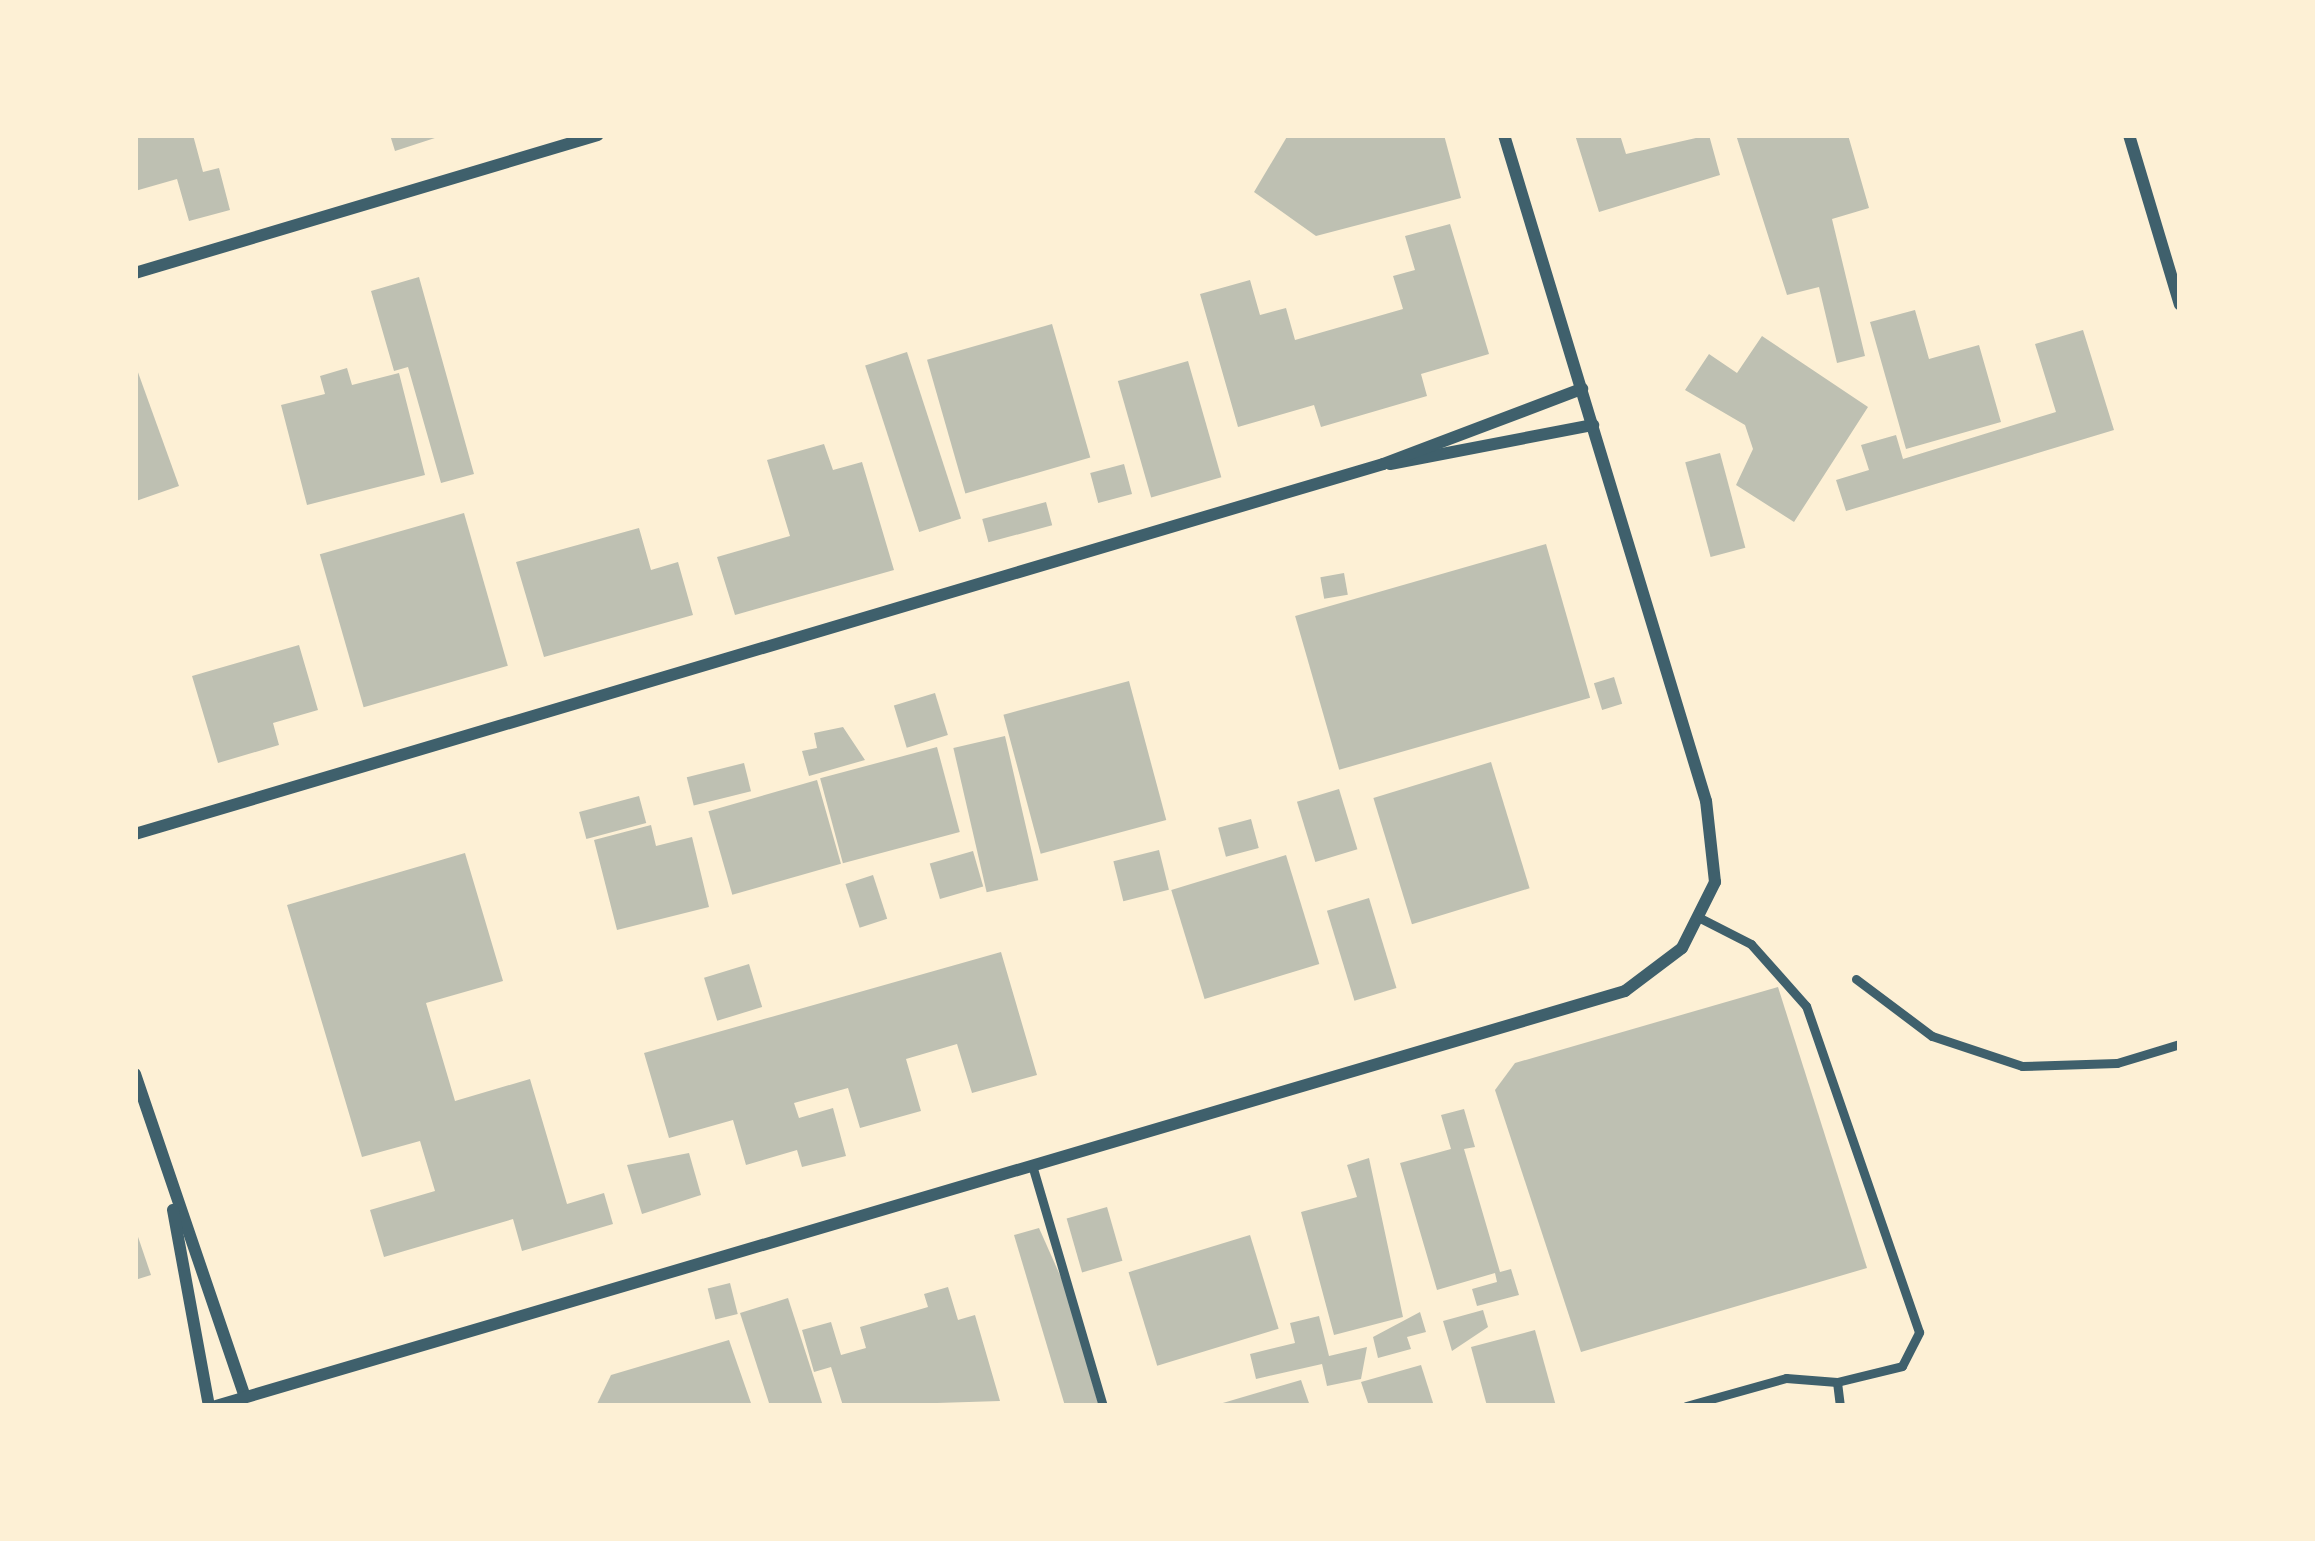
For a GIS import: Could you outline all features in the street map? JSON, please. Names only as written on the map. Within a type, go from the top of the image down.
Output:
[{"type":"street","points":[[135,273],[598,135]]},
{"type":"street","points":[[135,1074],[172,1203],[213,1406],[1625,991],[1702,919],[1714,882],[1710,822],[1504,135]]},
{"type":"street","points":[[2129,135],[2180,305]]},
{"type":"street","points":[[135,834],[1383,464],[1582,389]]},
{"type":"street","points":[[1383,464],[1593,425]]},
{"type":"street","points":[[172,1203],[245,1397]]},
{"type":"lane","points":[[1687,1406],[1786,1378],[1838,1382],[1902,1366],[1919,1332],[1807,1006],[1751,944],[1702,919]]},
{"type":"lane","points":[[1856,979],[1932,1036],[2022,1066],[2117,1063],[2180,1044]]},
{"type":"lane","points":[[1032,1165],[1102,1406]]},
{"type":"lane","points":[[1838,1382],[1840,1406]]},
{"type":"building","points":[[135,135],[193,135],[203,172],[219,168],[230,210],[189,221],[177,179],[135,191]]},
{"type":"building","points":[[390,135],[441,135],[441,136],[395,151]]},
{"type":"building","points":[[1288,135],[1444,135],[1461,198],[1316,236],[1254,192]]},
{"type":"building","points":[[1575,135],[1620,135],[1626,154],[1709,135],[1720,175],[1599,212]]},
{"type":"building","points":[[1736,135],[1848,135],[1869,208],[1832,219],[1865,356],[1837,363],[1819,287],[1787,295]]},
{"type":"building","points":[[1450,224],[1489,354],[1421,374],[1427,396],[1321,427],[1314,405],[1238,427],[1200,294],[1250,280],[1260,315],[1286,308],[1295,340],[1403,309],[1393,276],[1415,270],[1405,236]]},
{"type":"building","points":[[419,277],[474,474],[441,483],[408,367],[394,371],[371,291]]},
{"type":"building","points":[[1915,310],[1929,359],[1979,345],[2001,422],[1906,449],[1870,322]]},
{"type":"building","points":[[1052,324],[1090,458],[965,493],[927,360]]},
{"type":"building","points":[[2083,330],[2114,430],[1846,511],[1836,480],[1869,470],[1861,445],[1896,435],[1903,459],[2056,412],[2035,344]]},
{"type":"building","points":[[1762,336],[1868,407],[1794,522],[1736,485],[1753,449],[1745,425],[1685,390],[1709,354],[1737,373]]},
{"type":"building","points":[[907,352],[961,518],[919,532],[865,366]]},
{"type":"building","points":[[1188,361],[1221,477],[1151,497],[1118,381]]},
{"type":"building","points":[[135,364],[179,486],[136,501],[135,499]]},
{"type":"building","points":[[347,368],[352,385],[399,373],[425,475],[307,505],[281,405],[325,394],[320,376]]},
{"type":"building","points":[[824,444],[833,470],[862,462],[894,570],[735,615],[717,557],[790,536],[767,460]]},
{"type":"building","points":[[1720,453],[1745,548],[1711,557],[1685,462]]},
{"type":"building","points":[[1124,464],[1132,494],[1098,503],[1090,473]]},
{"type":"building","points":[[1046,502],[1052,525],[988,542],[982,519]]},
{"type":"building","points":[[464,513],[508,666],[364,707],[320,554]]},
{"type":"building","points":[[639,528],[651,570],[678,562],[693,615],[544,657],[516,562]]},
{"type":"building","points":[[1546,544],[1590,698],[1339,770],[1295,616]]},
{"type":"building","points":[[1344,573],[1348,595],[1324,599],[1320,577]]},
{"type":"building","points":[[299,645],[318,710],[273,723],[279,745],[218,763],[192,676]]},
{"type":"building","points":[[1614,677],[1622,704],[1602,710],[1594,683]]},
{"type":"building","points":[[1129,681],[1166,820],[1041,854],[1003,715]]},
{"type":"building","points":[[935,693],[948,735],[907,748],[894,706]]},
{"type":"building","points":[[843,727],[865,760],[809,776],[802,751],[817,748],[814,733]]},
{"type":"building","points":[[1005,736],[1038,880],[987,892],[953,748]]},
{"type":"building","points":[[937,747],[960,832],[843,863],[820,778]]},
{"type":"building","points":[[1491,762],[1530,888],[1412,924],[1373,798]]},
{"type":"building","points":[[744,763],[751,791],[694,805],[687,777]]},
{"type":"building","points":[[817,780],[841,864],[732,895],[708,811]]},
{"type":"building","points":[[1339,789],[1357,849],[1315,862],[1297,802]]},
{"type":"building","points":[[639,796],[646,823],[586,839],[579,812]]},
{"type":"building","points":[[1251,819],[1259,848],[1226,857],[1218,828]]},
{"type":"building","points":[[651,825],[656,846],[692,837],[709,907],[617,930],[594,840]]},
{"type":"building","points":[[1159,850],[1169,890],[1123,901],[1113,861]]},
{"type":"building","points":[[973,851],[983,887],[940,899],[930,863]]},
{"type":"building","points":[[465,853],[503,981],[426,1003],[455,1101],[530,1079],[567,1204],[604,1193],[613,1224],[522,1251],[513,1219],[384,1257],[370,1210],[435,1191],[420,1141],[362,1157],[287,905]]},
{"type":"building","points":[[1286,855],[1319,964],[1205,999],[1171,890]]},
{"type":"building","points":[[873,875],[887,919],[860,928],[845,884]]},
{"type":"building","points":[[1369,898],[1396,988],[1354,1001],[1327,911]]},
{"type":"building","points":[[1001,952],[1037,1075],[972,1093],[957,1044],[906,1059],[921,1111],[860,1128],[848,1088],[794,1103],[799,1118],[833,1108],[846,1156],[802,1167],[797,1150],[746,1165],[733,1120],[669,1138],[644,1053]]},
{"type":"building","points":[[749,964],[762,1007],[717,1021],[704,978]]},
{"type":"building","points":[[1778,987],[1867,1268],[1581,1352],[1495,1090],[1515,1063]]},
{"type":"building","points":[[1464,1109],[1475,1147],[1464,1149],[1500,1272],[1511,1269],[1519,1295],[1477,1306],[1472,1289],[1497,1282],[1495,1273],[1437,1290],[1400,1163],[1451,1149],[1441,1115]]},
{"type":"building","points":[[689,1153],[701,1195],[642,1214],[627,1165]]},
{"type":"building","points":[[1369,1158],[1403,1317],[1334,1335],[1301,1212],[1357,1197],[1347,1165]]},
{"type":"building","points":[[1107,1207],[1122,1261],[1082,1272],[1067,1219]]},
{"type":"building","points":[[135,1228],[151,1275],[135,1280]]},
{"type":"building","points":[[1039,1228],[1063,1282],[1099,1406],[1065,1406],[1014,1235]]},
{"type":"building","points":[[1250,1235],[1279,1329],[1157,1366],[1129,1272]]},
{"type":"building","points":[[730,1283],[738,1314],[715,1320],[708,1289]]},
{"type":"building","points":[[948,1287],[958,1320],[975,1315],[1000,1401],[843,1406],[831,1367],[814,1372],[802,1330],[831,1322],[841,1355],[866,1348],[860,1327],[928,1307],[924,1294]]},
{"type":"building","points":[[788,1298],[823,1406],[770,1406],[740,1313]]},
{"type":"building","points":[[1483,1310],[1488,1327],[1452,1351],[1443,1321]]},
{"type":"building","points":[[1420,1312],[1426,1332],[1407,1337],[1411,1349],[1378,1358],[1373,1337]]},
{"type":"building","points":[[1319,1316],[1329,1356],[1367,1347],[1361,1379],[1327,1386],[1322,1364],[1256,1379],[1250,1354],[1295,1343],[1290,1323]]},
{"type":"building","points":[[1535,1330],[1556,1406],[1487,1406],[1471,1347]]},
{"type":"building","points":[[729,1340],[752,1406],[596,1406],[611,1375]]},
{"type":"building","points":[[1421,1365],[1434,1406],[1369,1406],[1361,1382]]},
{"type":"building","points":[[1301,1380],[1310,1406],[1216,1405]]}]
